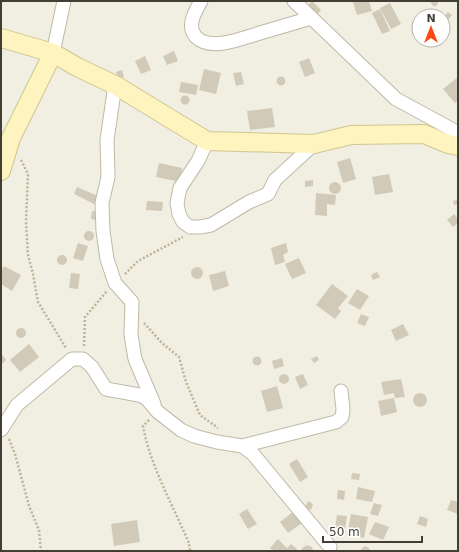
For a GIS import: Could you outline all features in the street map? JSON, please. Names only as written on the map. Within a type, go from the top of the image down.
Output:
[{"type":"street","points":[[1,171],[6,136],[53,53],[64,1]]},
{"type":"street","points":[[201,1],[191,24],[192,33],[199,40],[207,43],[223,43],[311,18]]},
{"type":"street","points":[[294,1],[396,99],[455,137]]},
{"type":"street","points":[[1,38],[53,53],[77,67],[115,85],[207,141],[314,144],[351,135],[424,134],[455,137]]},
{"type":"street","points":[[115,85],[107,140],[108,177],[102,203],[106,259],[115,283],[132,302],[131,335],[135,359],[158,412]]},
{"type":"street","points":[[207,141],[198,161],[180,188],[177,203],[178,214],[183,222],[190,227],[211,225],[250,202],[268,194],[275,180],[314,144]]},
{"type":"street","points":[[5,433],[17,405],[72,359],[83,359],[92,367],[106,389],[139,395],[146,398],[158,412],[181,430],[194,436],[242,446],[336,422],[342,417],[343,409],[341,391]]},
{"type":"street","points":[[242,446],[253,454],[330,547]]},
{"type":"path","points":[[6,136],[28,174],[26,222],[28,255],[38,302],[72,359]]},
{"type":"path","points":[[144,322],[162,343],[179,357],[186,382],[200,415],[218,429]]},
{"type":"path","points":[[158,412],[143,426],[146,442],[189,543],[190,551]]},
{"type":"path","points":[[5,433],[15,454],[29,506],[39,530],[41,551]]},
{"type":"building","points":[[312,1],[321,10],[318,14],[308,5]]},
{"type":"building","points":[[369,1],[372,11],[357,15],[353,2]]},
{"type":"building","points":[[430,1],[438,1],[438,3],[436,6],[433,6]]},
{"type":"building","points":[[390,3],[401,24],[391,29],[380,8]]},
{"type":"building","points":[[380,9],[390,31],[382,34],[372,13]]},
{"type":"building","points":[[174,51],[178,61],[167,65],[163,56]]},
{"type":"building","points":[[145,56],[151,70],[141,74],[135,61]]},
{"type":"building","points":[[309,58],[315,73],[305,77],[299,62]]},
{"type":"building","points":[[204,69],[221,73],[216,94],[199,90]]},
{"type":"building","points":[[122,70],[124,77],[118,78],[116,72]]},
{"type":"building","points":[[241,72],[244,84],[236,86],[233,73]]},
{"type":"building","points":[[281,76],[286,81],[281,86],[276,81]]},
{"type":"building","points":[[458,77],[458,100],[455,103],[443,89]]},
{"type":"building","points":[[181,82],[198,85],[196,95],[179,92]]},
{"type":"building","points":[[183,96],[187,96],[189,100],[187,104],[183,104],[181,102],[181,98]]},
{"type":"building","points":[[272,108],[275,127],[250,130],[247,111]]},
{"type":"building","points":[[350,158],[356,179],[343,183],[337,162]]},
{"type":"building","points":[[159,163],[182,168],[180,182],[156,177]]},
{"type":"building","points":[[389,174],[393,192],[375,195],[372,177]]},
{"type":"building","points":[[313,180],[313,186],[305,187],[305,181]]},
{"type":"building","points":[[333,182],[337,182],[341,188],[337,194],[333,194],[329,190],[329,186]]},
{"type":"building","points":[[77,187],[100,197],[96,205],[74,194]]},
{"type":"building","points":[[316,193],[336,195],[335,205],[327,204],[327,216],[315,215]]},
{"type":"building","points":[[458,200],[458,204],[454,205],[453,201]]},
{"type":"building","points":[[147,201],[163,202],[162,211],[146,210]]},
{"type":"building","points":[[92,211],[102,213],[100,221],[91,219]]},
{"type":"building","points":[[454,214],[458,219],[458,223],[453,227],[447,220]]},
{"type":"building","points":[[87,231],[91,231],[93,232],[93,240],[87,241],[84,238],[84,234]]},
{"type":"building","points":[[78,243],[88,246],[83,261],[73,258]]},
{"type":"building","points":[[286,243],[288,252],[283,255],[285,262],[275,265],[271,248]]},
{"type":"building","points":[[60,255],[64,255],[66,256],[66,264],[60,265],[57,262],[57,258]]},
{"type":"building","points":[[299,258],[306,273],[292,279],[285,264]]},
{"type":"building","points":[[4,266],[21,275],[12,291],[1,284],[1,272]]},
{"type":"building","points":[[195,267],[199,267],[203,273],[199,279],[195,279],[191,275],[191,271]]},
{"type":"building","points":[[225,271],[229,286],[213,291],[209,275]]},
{"type":"building","points":[[377,272],[380,277],[373,280],[371,275]]},
{"type":"building","points":[[71,273],[80,274],[78,289],[69,288]]},
{"type":"building","points":[[332,284],[348,296],[338,308],[341,311],[335,319],[316,305]]},
{"type":"building","points":[[357,289],[369,296],[360,310],[348,303]]},
{"type":"building","points":[[361,314],[369,317],[365,326],[357,323]]},
{"type":"building","points":[[403,324],[409,335],[396,341],[391,330]]},
{"type":"building","points":[[19,328],[23,328],[25,329],[25,337],[19,338],[16,335],[16,331]]},
{"type":"building","points":[[29,344],[39,357],[20,372],[10,360]]},
{"type":"building","points":[[1,353],[6,360],[1,365]]},
{"type":"building","points":[[317,356],[319,360],[314,363],[311,359]]},
{"type":"building","points":[[255,357],[259,357],[261,361],[259,365],[255,365],[253,363],[253,359]]},
{"type":"building","points":[[282,358],[284,366],[274,369],[272,361]]},
{"type":"building","points":[[282,374],[286,374],[288,375],[288,383],[282,384],[279,381],[279,377]]},
{"type":"building","points":[[303,374],[308,385],[300,389],[295,377]]},
{"type":"building","points":[[401,379],[405,397],[395,398],[394,393],[384,395],[381,382]]},
{"type":"building","points":[[277,386],[283,408],[267,412],[261,391]]},
{"type":"building","points":[[420,393],[425,395],[427,400],[425,405],[420,407],[415,405],[413,400],[415,395]]},
{"type":"building","points":[[394,398],[397,412],[381,416],[378,401]]},
{"type":"building","points":[[297,459],[308,477],[300,482],[289,464]]},
{"type":"building","points":[[352,473],[360,474],[359,480],[351,479]]},
{"type":"building","points":[[358,487],[375,491],[372,502],[356,499]]},
{"type":"building","points":[[338,490],[345,491],[344,500],[337,499]]},
{"type":"building","points":[[451,500],[458,502],[458,514],[447,510]]},
{"type":"building","points":[[308,501],[313,504],[311,510],[305,507]]},
{"type":"building","points":[[374,503],[382,505],[378,516],[370,514]]},
{"type":"building","points":[[247,509],[257,524],[248,529],[239,514]]},
{"type":"building","points":[[293,512],[302,523],[288,533],[280,522]]},
{"type":"building","points":[[351,514],[368,517],[364,538],[347,535]]},
{"type":"building","points":[[337,515],[347,516],[345,530],[335,529]]},
{"type":"building","points":[[420,516],[428,519],[426,527],[417,524]]},
{"type":"building","points":[[137,520],[140,542],[114,546],[111,524]]},
{"type":"building","points":[[375,522],[389,527],[383,540],[369,534]]},
{"type":"building","points":[[278,539],[287,548],[291,544],[297,549],[296,551],[274,551],[270,548]]},
{"type":"building","points":[[307,545],[312,547],[313,551],[302,551],[302,548]]},
{"type":"building","points":[[365,546],[369,548],[370,551],[360,551],[362,548]]}]
